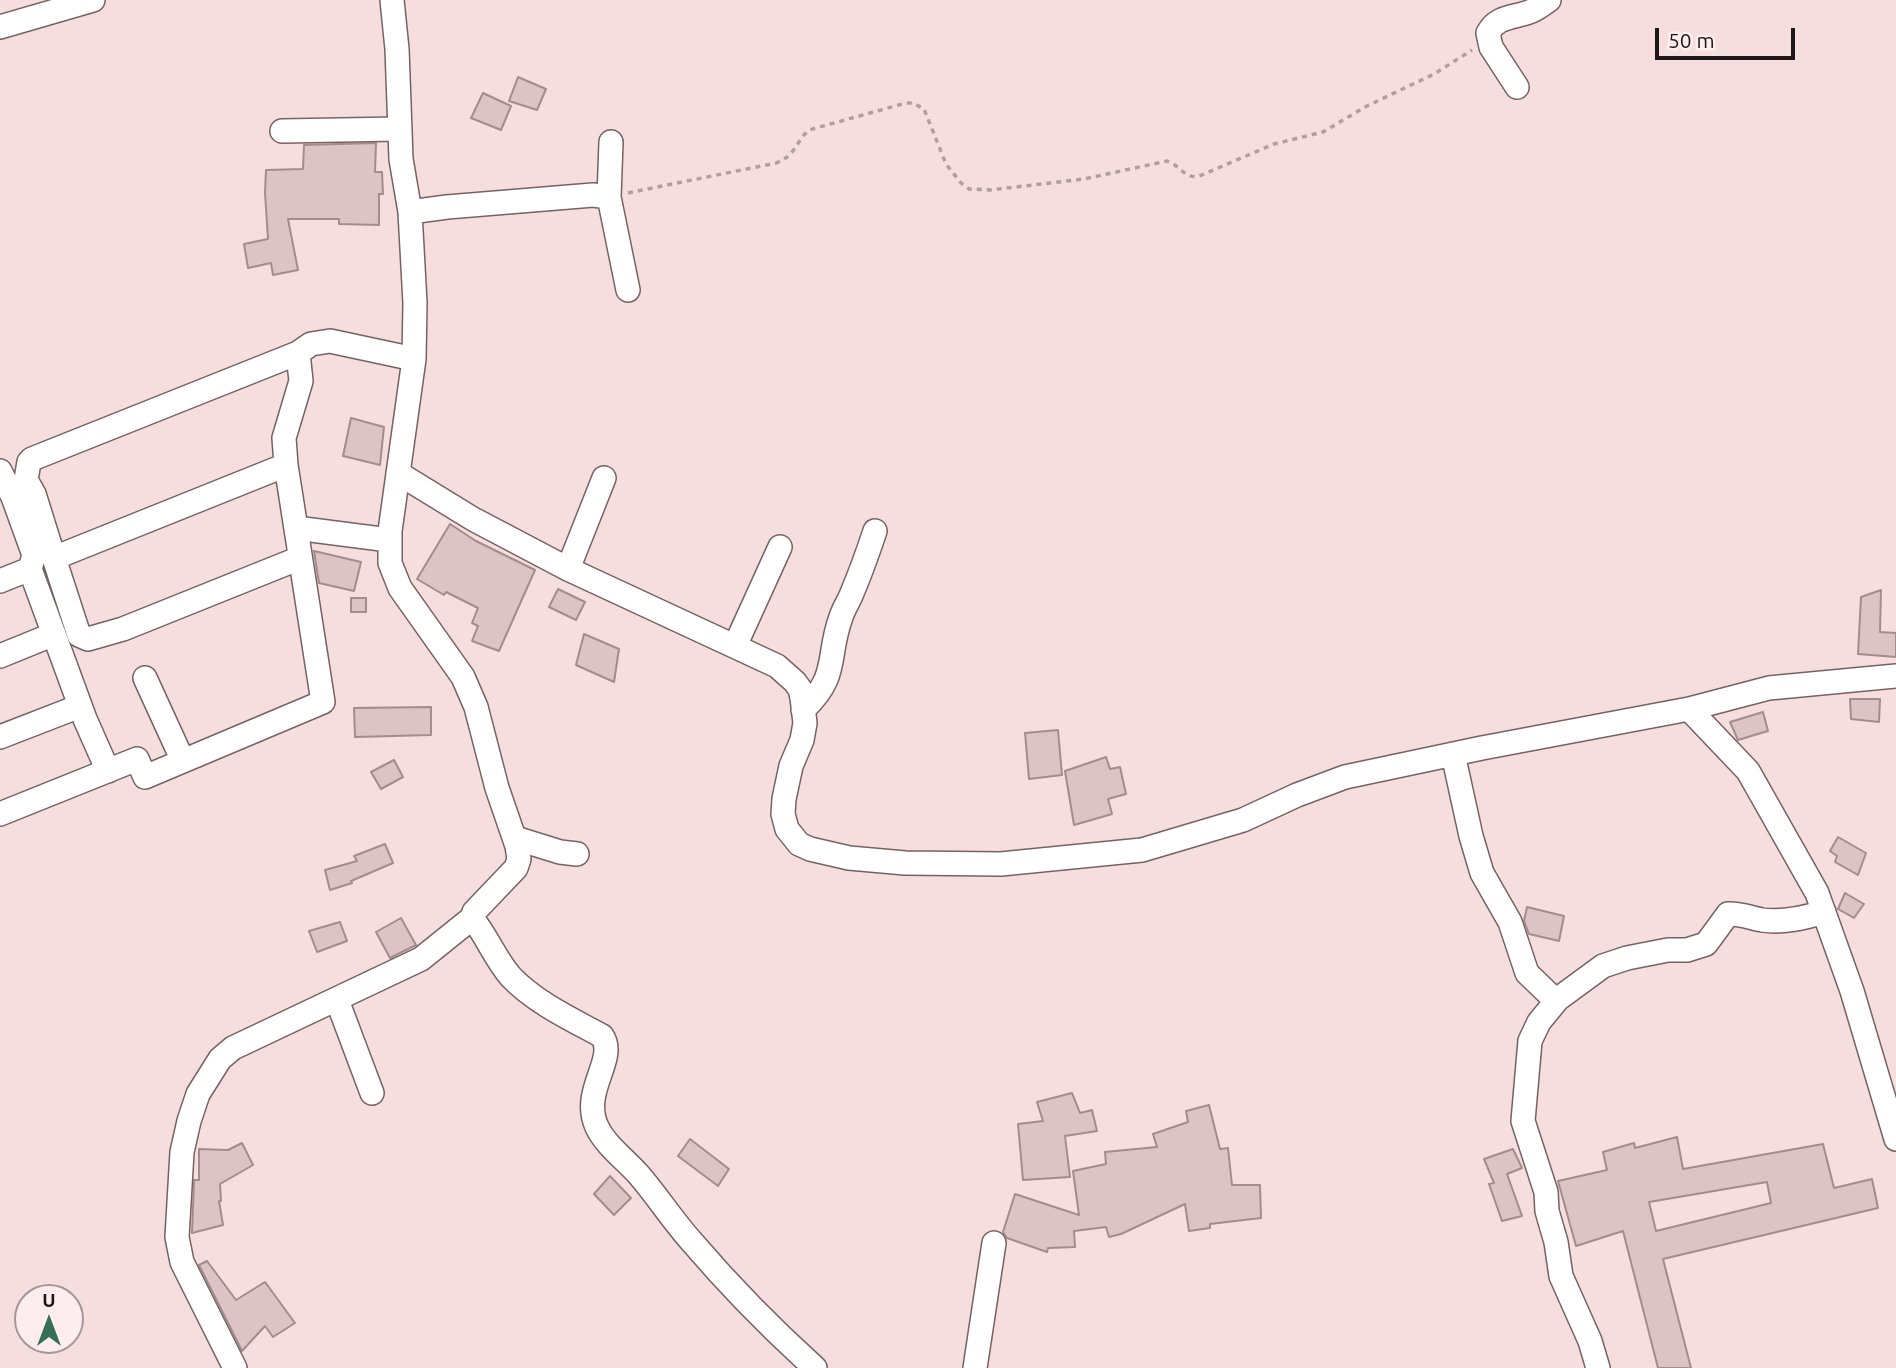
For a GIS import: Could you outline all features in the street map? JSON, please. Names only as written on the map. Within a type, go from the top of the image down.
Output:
[{"type":"street","points":[[0,27],[93,0]]},
{"type":"street","points":[[235,1368],[180,1253],[177,1237],[182,1152],[198,1094],[220,1059],[255,1036],[421,959],[472,918],[474,912],[519,864],[515,838],[497,788],[476,706],[463,677],[400,588],[390,563],[389,540],[414,359],[415,303],[410,212],[404,186],[399,129],[397,49],[392,0]]},
{"type":"street","points":[[1517,86],[1488,40],[1488,33],[1512,8],[1529,12],[1549,0]]},
{"type":"street","points":[[282,131],[399,129]]},
{"type":"street","points":[[611,142],[609,197],[628,290]]},
{"type":"street","points":[[410,212],[593,195],[609,197]]},
{"type":"street","points":[[300,558],[123,629],[88,639],[79,635],[34,494],[26,480],[30,461],[298,354],[311,344],[330,341],[414,359]]},
{"type":"street","points":[[0,814],[136,760],[145,777],[323,702],[284,438],[301,381],[298,354]]},
{"type":"street","points":[[54,558],[286,465]]},
{"type":"street","points":[[0,471],[6,499],[34,555],[30,569],[80,706],[108,771]]},
{"type":"street","points":[[398,473],[473,519],[568,569],[777,666],[786,673],[800,689],[805,723],[784,799],[783,814],[787,829],[792,837],[810,849],[849,858],[905,863],[1001,864],[1142,850],[1243,820],[1345,777],[1689,709],[1769,688],[1896,676]]},
{"type":"street","points":[[568,569],[604,478]]},
{"type":"street","points":[[296,528],[389,540]]},
{"type":"street","points":[[803,710],[823,688],[831,668],[834,640],[841,616],[875,531]]},
{"type":"street","points":[[735,646],[780,547]]},
{"type":"street","points":[[0,581],[30,569]]},
{"type":"street","points":[[0,656],[54,634]]},
{"type":"street","points":[[145,678],[183,761]]},
{"type":"street","points":[[0,737],[80,706]]},
{"type":"street","points":[[1689,709],[1748,771],[1817,893],[1852,991],[1896,1139]]},
{"type":"street","points":[[1453,754],[1482,873],[1510,922],[1527,974],[1556,1001]]},
{"type":"street","points":[[515,838],[559,852],[577,854]]},
{"type":"street","points":[[1598,1368],[1590,1341],[1561,1276],[1556,1242],[1547,1210],[1546,1192],[1523,1121],[1530,1041],[1539,1022],[1556,1001],[1603,966],[1627,958],[1668,950],[1687,950],[1706,944],[1728,914],[1763,920],[1783,920],[1824,912]]},
{"type":"street","points":[[472,918],[485,933],[496,956],[511,976],[535,998],[602,1036],[607,1046],[606,1054],[592,1098],[597,1127],[692,1243],[794,1350],[815,1368]]},
{"type":"street","points":[[337,1000],[372,1093]]},
{"type":"street","points":[[975,1368],[994,1243]]},
{"type":"path","points":[[609,197],[776,163],[793,153],[809,130],[906,103],[914,103],[924,109],[946,164],[969,189],[990,190],[1084,178],[1167,161],[1176,165],[1187,176],[1197,177],[1274,144],[1323,132],[1365,107],[1434,74],[1488,40]]},
{"type":"building","points":[[518,77],[546,89],[537,110],[509,101]]},
{"type":"building","points":[[483,93],[511,106],[501,130],[471,118]]},
{"type":"building","points":[[376,143],[375,172],[382,172],[383,194],[379,194],[379,225],[339,224],[339,219],[288,219],[298,270],[273,275],[271,263],[248,268],[244,244],[268,239],[266,170],[303,169],[304,145]]},
{"type":"building","points":[[351,418],[384,427],[380,465],[343,456]]},
{"type":"building","points":[[450,524],[476,541],[535,570],[499,651],[472,641],[478,626],[472,623],[478,608],[446,592],[444,595],[417,579]]},
{"type":"building","points":[[314,551],[361,562],[354,591],[319,583]]},
{"type":"building","points":[[558,589],[585,602],[576,620],[549,607]]},
{"type":"building","points":[[1881,590],[1880,632],[1896,633],[1896,657],[1858,654],[1861,597]]},
{"type":"building","points":[[351,598],[366,598],[366,612],[351,612]]},
{"type":"building","points":[[584,634],[619,649],[614,682],[576,665]]},
{"type":"building","points":[[1850,699],[1880,699],[1879,722],[1851,719]]},
{"type":"building","points":[[431,707],[431,735],[355,737],[354,708]]},
{"type":"building","points":[[1763,712],[1768,731],[1738,740],[1730,722]]},
{"type":"building","points":[[1058,730],[1062,775],[1029,779],[1025,733]]},
{"type":"building","points":[[1106,757],[1110,769],[1120,767],[1126,794],[1108,799],[1112,814],[1074,825],[1065,771]]},
{"type":"building","points":[[394,760],[403,777],[381,789],[371,772]]},
{"type":"building","points":[[1838,837],[1866,853],[1858,875],[1835,862],[1837,856],[1830,851]]},
{"type":"building","points":[[385,844],[393,863],[351,881],[352,883],[330,890],[325,870],[357,861],[354,856]]},
{"type":"building","points":[[1845,893],[1864,904],[1854,918],[1838,909]]},
{"type":"building","points":[[1527,907],[1564,916],[1559,941],[1529,934],[1524,921]]},
{"type":"building","points":[[401,918],[416,945],[390,958],[376,932]]},
{"type":"building","points":[[340,922],[347,941],[317,952],[309,931]]},
{"type":"building","points":[[1072,1093],[1080,1113],[1092,1110],[1097,1131],[1065,1136],[1070,1177],[1023,1180],[1018,1124],[1043,1121],[1037,1102]]},
{"type":"building","points":[[1209,1105],[1220,1149],[1228,1148],[1232,1185],[1260,1185],[1261,1218],[1210,1224],[1210,1228],[1189,1231],[1185,1204],[1109,1237],[1106,1227],[1074,1231],[1075,1247],[1048,1248],[1047,1252],[1007,1238],[1003,1232],[1015,1194],[1079,1215],[1073,1171],[1106,1164],[1105,1152],[1157,1147],[1153,1134],[1188,1122],[1186,1111]]},
{"type":"building","points":[[1677,1137],[1683,1169],[1823,1144],[1834,1188],[1872,1179],[1878,1208],[1663,1259],[1691,1368],[1658,1368],[1623,1231],[1576,1246],[1558,1181],[1607,1170],[1603,1152],[1634,1143],[1635,1148]],"holes":[[[1767,1182],[1771,1203],[1656,1231],[1649,1202]]]},
{"type":"building","points":[[690,1139],[729,1169],[718,1186],[678,1156]]},
{"type":"building","points":[[242,1143],[253,1165],[220,1184],[219,1201],[223,1225],[192,1233],[194,1180],[199,1180],[199,1149],[228,1150]]},
{"type":"building","points":[[1513,1149],[1522,1168],[1507,1174],[1522,1216],[1502,1221],[1489,1184],[1494,1183],[1484,1159]]},
{"type":"building","points":[[610,1176],[631,1198],[614,1215],[594,1194]]},
{"type":"building","points":[[207,1261],[236,1300],[265,1282],[295,1323],[273,1337],[265,1326],[242,1351],[199,1265]]}]
